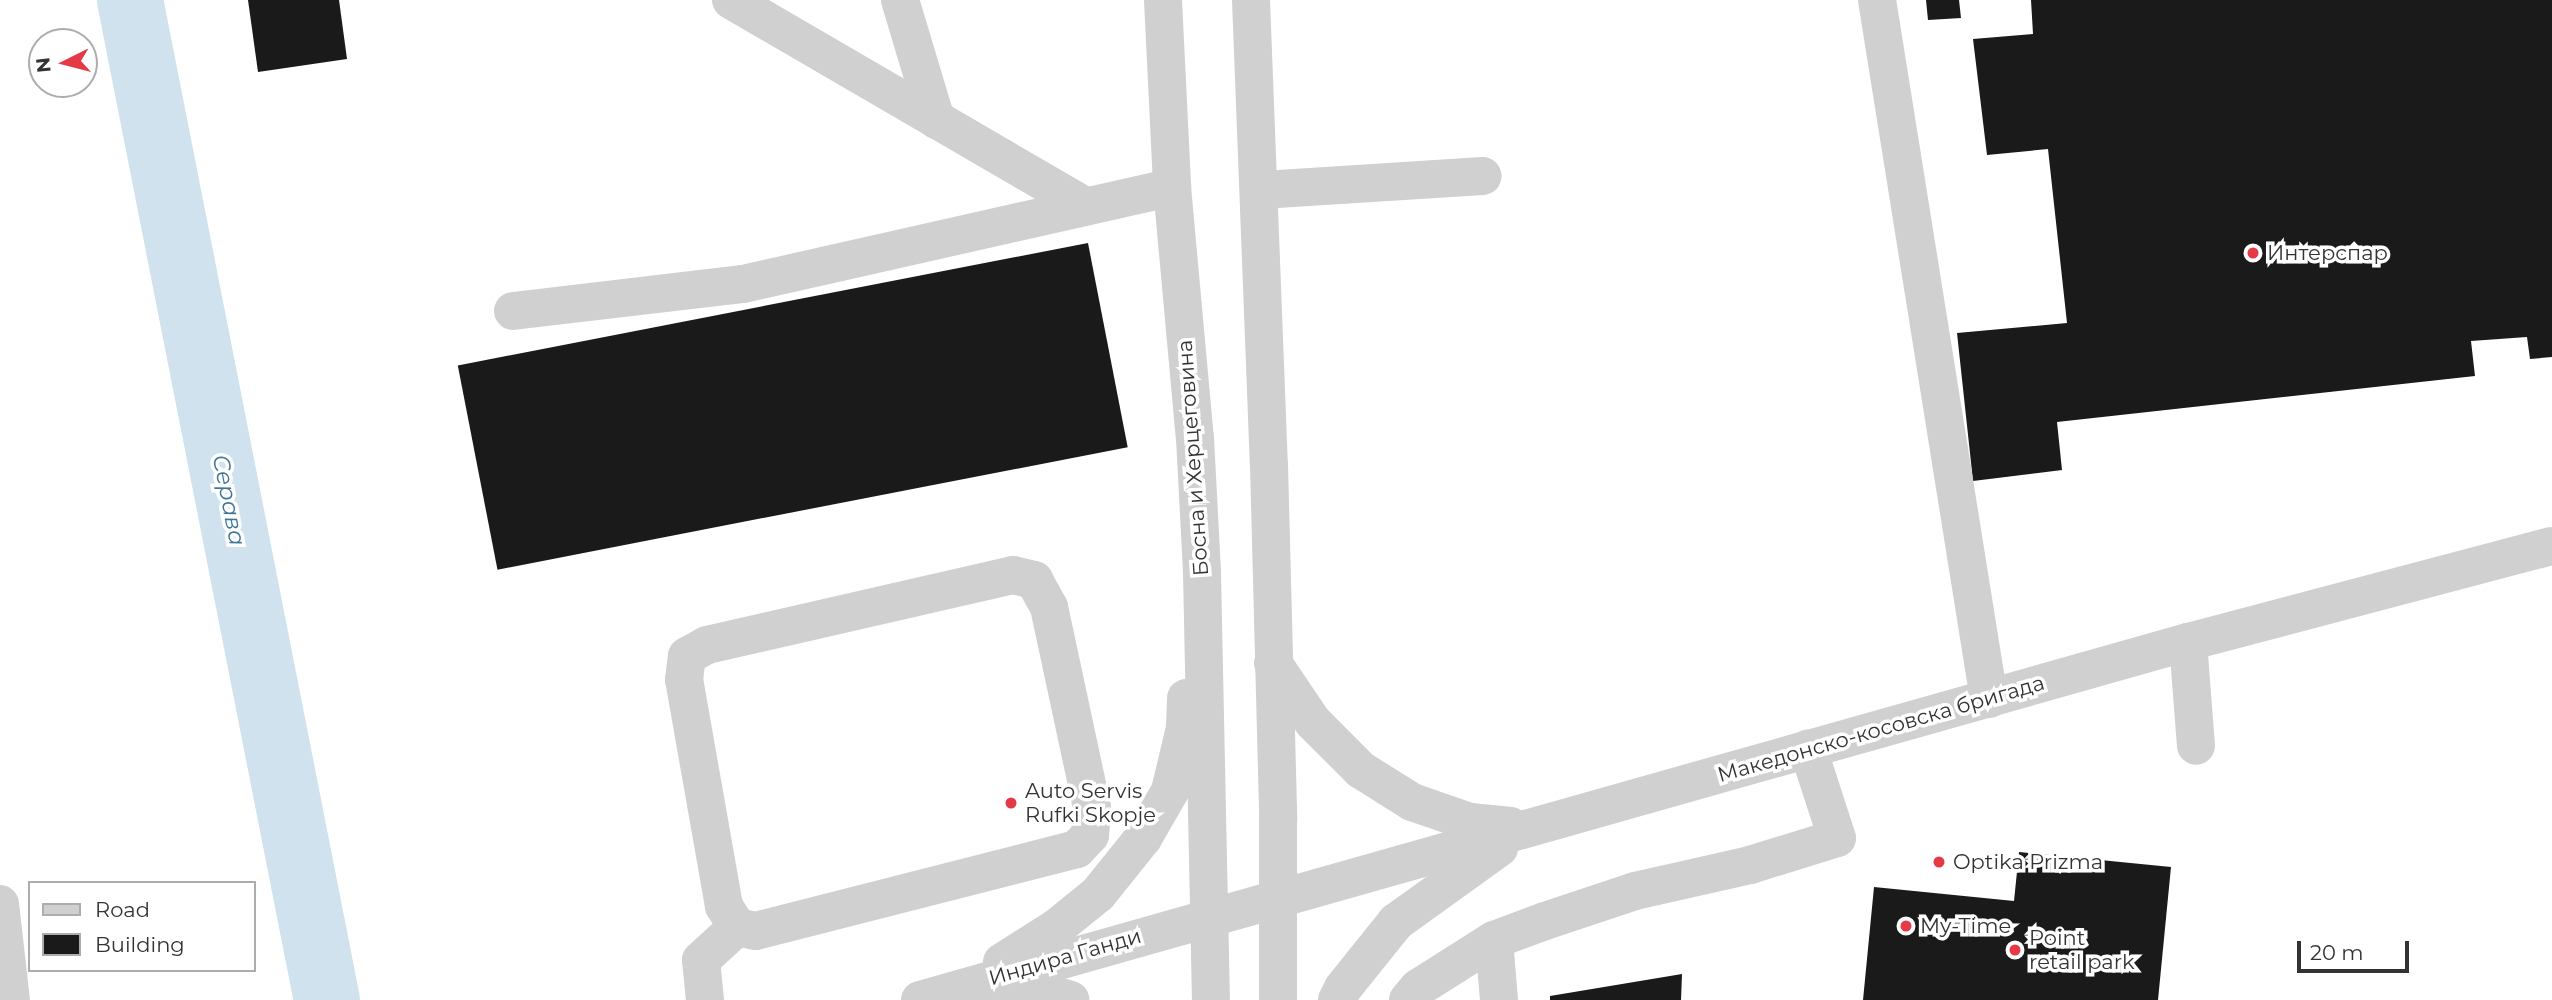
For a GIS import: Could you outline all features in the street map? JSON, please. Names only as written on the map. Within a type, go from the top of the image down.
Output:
[{"type":"street","points":[[731,0],[1083,205]]},
{"type":"street","points":[[900,0],[936,120]]},
{"type":"street","name":"Босна и Херцеговина","points":[[1163,0],[1172,187],[1195,438],[1202,573],[1211,1000]]},
{"type":"street","points":[[1251,0],[1261,190],[1279,897],[1278,1000]]},
{"type":"street","points":[[1877,0],[1990,699]]},
{"type":"street","points":[[1261,190],[1483,176]]},
{"type":"street","points":[[513,311],[743,284],[1172,187]]},
{"type":"street","name":"Македонско-косовска бригада","points":[[1211,916],[2188,642],[2552,546]]},
{"type":"street","points":[[968,984],[1056,928],[1098,894],[1143,838],[1170,791],[1185,728],[1188,650],[1202,573]]},
{"type":"street","points":[[1013,575],[1034,580],[1049,607],[1092,807],[1090,835],[1077,849],[755,930],[737,927],[724,906],[684,680],[687,656],[707,645],[1013,575]]},
{"type":"street","points":[[2188,642],[2196,746]]},
{"type":"street","points":[[1273,663],[1313,722],[1361,770],[1424,806],[1470,822],[1530,828]]},
{"type":"street","points":[[1408,1000],[1418,988],[1494,940],[1635,891],[1750,865],[1837,838],[1808,749]]},
{"type":"street","points":[[1337,1000],[1343,988],[1396,922],[1447,883],[1530,828]]},
{"type":"street","points":[[0,904],[11,1000]]},
{"type":"street","name":"Индира Ганди","points":[[920,1000],[1211,916]]},
{"type":"street","points":[[705,1000],[701,960],[737,927]]},
{"type":"street","points":[[1494,940],[1499,1000]]},
{"type":"street","points":[[968,984],[1035,989],[1070,1000]]},
{"type":"building","points":[[248,0],[339,0],[347,59],[258,72]]},
{"type":"building","points":[[1926,0],[1959,0],[1961,18],[1928,20]]},
{"type":"building","name":"Интерспар","points":[[2031,0],[2552,0],[2552,357],[2530,359],[2527,337],[2471,341],[2475,376],[2057,422],[2062,470],[1973,481],[1957,333],[2067,323],[2048,149],[1987,155],[1973,39],[2033,34]]},
{"type":"building","points":[[1088,243],[1128,447],[497,570],[458,365]]},
{"type":"building","name":"Point retail park","points":[[2019,852],[2171,867],[2158,1000],[1863,1000],[1874,887],[2014,901]]},
{"type":"building","points":[[1682,974],[1681,1000],[1550,1000],[1550,996]]},
{"type":"waterway","name":"Серава","points":[[130,0],[327,1000]]},
{"type":"place","name":"Интерспар","points":[[2253,253]]},
{"type":"place","name":"Auto Servis Rufki Skopje","points":[[1011,803]]},
{"type":"place","name":"Optika Prizma","points":[[1939,862]]},
{"type":"place","name":"My-Time","points":[[1906,926]]},
{"type":"place","name":"Point retail park","points":[[2015,950]]}]
